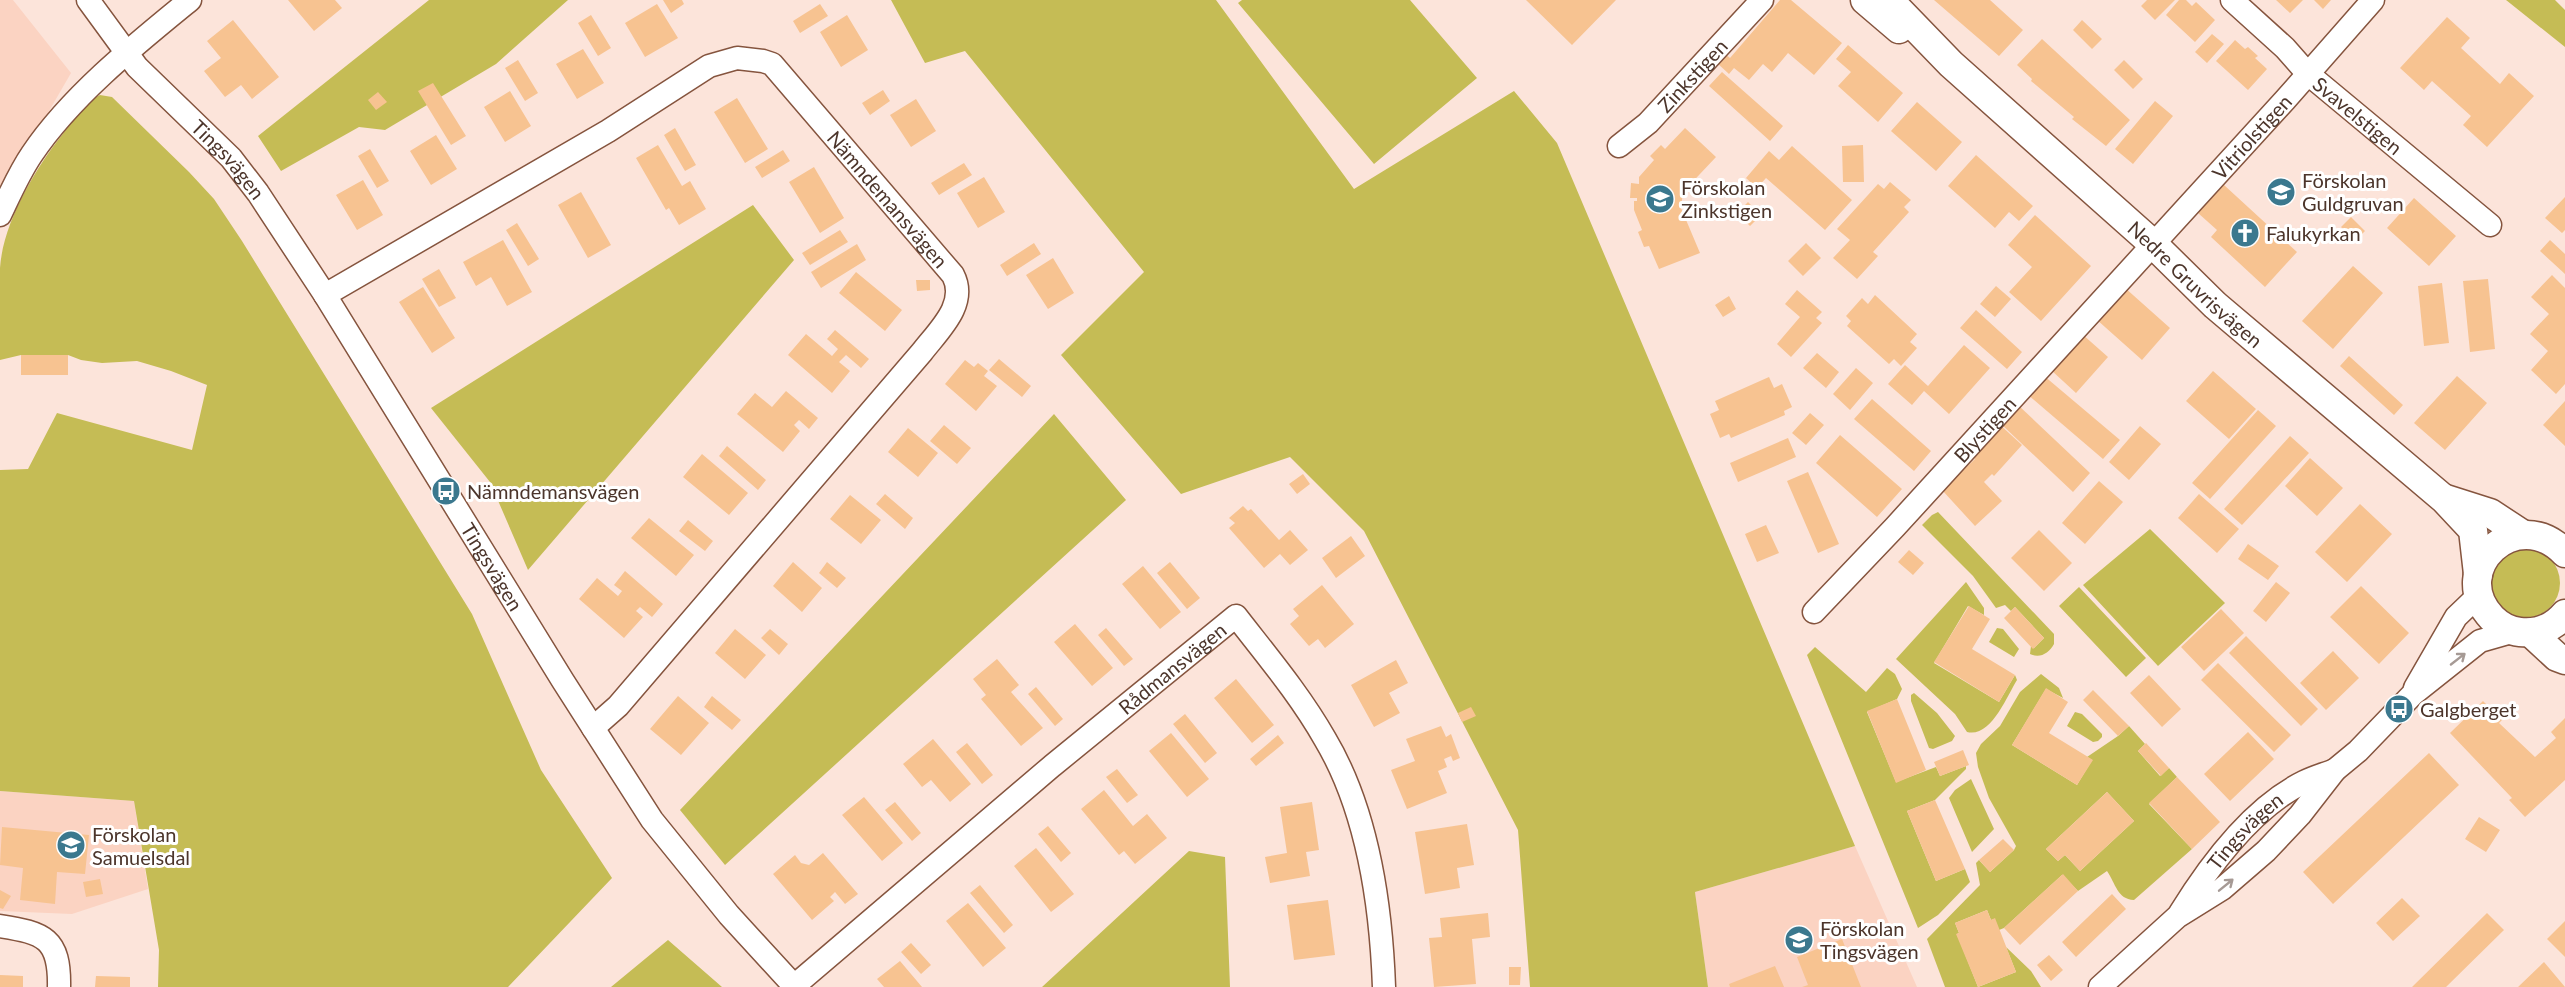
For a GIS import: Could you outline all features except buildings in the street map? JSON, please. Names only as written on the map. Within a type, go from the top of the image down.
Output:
[{"type":"street","name":"Tingsvägen","points":[[88,0],[137,67],[231,158],[258,193],[325,296],[652,820],[729,915],[795,987]]},
{"type":"street","points":[[0,216],[14,184],[51,129],[125,52],[190,0]]},
{"type":"street","name":"Zinkstigen","points":[[1619,146],[1648,123],[1762,0]]},
{"type":"street","name":"Nedre Gruvrisvägen","points":[[1865,0],[1888,22],[1951,64]]},
{"type":"street","name":"Nedre Gruvrisvägen","points":[[1890,0],[1951,64],[2152,243],[2231,319],[2444,499],[2473,530],[2478,584]]},
{"type":"street","name":"Svavelstigen","points":[[2232,0],[2285,48],[2307,73],[2490,225]]},
{"type":"street","name":"Vitriolstigen","points":[[2152,243],[2373,0]]},
{"type":"street","name":"Nämndemansvägen","points":[[325,296],[608,131],[709,66],[737,58],[771,64],[953,275],[958,291],[955,306],[922,352],[618,706],[594,728]]},
{"type":"street","name":"Blystigen","points":[[1814,612],[1895,527],[2152,243]]},
{"type":"street","name":"Nedre Gruvrisvägen","points":[[2444,499],[2490,513],[2522,534],[2542,536],[2565,553]]},
{"type":"street","points":[[2522,534],[2498,543],[2482,562],[2478,584],[2482,605],[2495,622],[2523,632],[2565,660]]},
{"type":"street","name":"Tingsvägen","points":[[2412,695],[2456,617],[2478,584]]},
{"type":"street","points":[[2523,632],[2548,628],[2565,614]]},
{"type":"street","name":"Rådmansvägen","points":[[795,987],[1043,774],[1236,616],[1318,726],[1349,789],[1366,848],[1371,875],[1384,987]]},
{"type":"street","name":"Tingsvägen","points":[[2100,987],[2177,916],[2222,889],[2266,851],[2300,815],[2335,770],[2358,751],[2412,695],[2480,641],[2523,632]]},
{"type":"street","name":"Tingsvägen","points":[[2177,916],[2203,875],[2268,807],[2303,783],[2335,770]]},
{"type":"street","points":[[0,926],[32,932],[46,940],[57,960],[59,987]]},
{"type":"shaded area","points":[[0,0],[13,0],[71,73],[0,196]]},
{"type":"shaded area","points":[[429,0],[568,0],[496,64],[385,130],[359,127],[281,171],[258,136]]},
{"type":"shaded area","points":[[891,0],[1216,0],[1354,189],[1514,91],[1557,143],[1855,846],[1695,892],[1708,987],[1530,987],[1518,830],[1364,531],[1290,457],[1181,494],[1061,355],[1144,272],[965,51],[925,63]]},
{"type":"shaded area","points":[[1242,0],[1410,0],[1477,78],[1374,164],[1238,3]]},
{"type":"shaded area","points":[[2506,0],[2555,0],[2565,10],[2565,47]]},
{"type":"shaded area","points":[[100,95],[112,97],[189,172],[214,199],[242,241],[472,614],[541,770],[612,878],[508,987],[158,987],[159,950],[134,801],[0,791],[0,470],[28,469],[57,413],[192,450],[207,385],[137,361],[102,363],[81,360],[68,355],[21,355],[0,360],[0,268],[7,233],[22,197],[41,164],[84,107]]},
{"type":"shaded area","points":[[753,205],[794,260],[528,570],[490,482],[431,408]]},
{"type":"shaded area","points":[[1054,414],[1126,500],[725,865],[680,810]]},
{"type":"shaded area","points":[[1938,512],[2054,634],[2054,644],[2050,650],[2037,656],[2030,654],[2031,646],[2034,648],[2044,638],[2015,607],[2011,611],[2005,605],[1996,608],[1973,576],[1922,525]]},
{"type":"shaded area","points":[[2150,529],[2225,603],[2158,666],[2083,585]]},
{"type":"shaded area","points":[[2525,548],[2538,551],[2550,558],[2557,570],[2560,583],[2557,596],[2550,608],[2538,615],[2525,618],[2512,615],[2500,608],[2493,596],[2490,583],[2493,570],[2500,558],[2512,551]]},
{"type":"shaded area","points":[[1966,582],[1984,608],[1984,615],[1968,606],[1934,663],[1999,702],[2015,675],[2017,680],[1991,722],[1984,729],[1976,732],[1967,732],[1955,714],[1896,659]]},
{"type":"shaded area","points":[[2079,587],[2146,658],[2126,677],[2059,606]]},
{"type":"shaded area","points":[[1997,628],[2003,629],[2019,649],[2014,657],[1989,642]]},
{"type":"shaded area","points":[[1815,647],[1866,692],[1887,668],[1895,674],[1902,689],[1897,699],[1867,712],[1896,782],[1936,767],[1940,776],[1966,766],[1966,769],[1935,800],[1907,811],[1936,881],[1965,869],[1970,882],[1938,915],[1918,928],[1807,655]]},
{"type":"shaded area","points":[[2041,674],[2059,688],[2063,698],[2046,689],[2012,745],[2077,785],[2092,760],[2087,757],[2129,726],[2145,744],[2138,751],[2160,776],[2169,768],[2177,777],[2149,804],[2192,849],[2134,900],[2120,894],[2107,871],[2078,891],[2062,875],[2004,928],[1999,930],[1987,910],[1955,923],[1959,933],[1957,934],[1978,987],[1945,987],[1927,939],[1980,885],[1976,863],[1979,860],[1990,872],[2016,846],[1989,798],[1978,767],[1976,753],[1981,744],[2000,726],[2020,692]],"holes":[[[2107,792],[2134,821],[2080,871],[2065,855],[2058,861],[2046,849]]]},
{"type":"shaded area","points":[[1914,693],[1937,713],[1955,736],[1952,741],[1933,749],[1929,748],[1911,701],[1911,695]]},
{"type":"shaded area","points":[[2075,712],[2082,714],[2102,734],[2098,741],[2093,742],[2067,726]]},
{"type":"shaded area","points":[[1971,779],[1994,829],[1972,852],[1949,798],[1955,790]]},
{"type":"shaded area","name":"Förskolan Samuelsdal","points":[[0,791],[134,801],[148,889],[72,914],[0,911]]},
{"type":"shaded area","name":"Förskolan Tingsvägen","points":[[1855,846],[1917,987],[1708,987],[1695,892]]},
{"type":"shaded area","points":[[1189,851],[1225,857],[1230,987],[1042,987]]},
{"type":"shaded area","points":[[668,940],[722,987],[611,987]]},
{"type":"shaded area","points":[[2006,947],[2031,971],[2041,987],[1978,987],[2016,972]]},
{"type":"place","name":"Förskolan Guldgruvan","points":[[2281,192]]},
{"type":"place","name":"Förskolan Zinkstigen","points":[[1660,199]]},
{"type":"place","name":"Falukyrkan","points":[[2245,233]]},
{"type":"place","name":"Nämndemansvägen","points":[[446,491]]},
{"type":"place","name":"Galgberget","points":[[2399,709]]},
{"type":"place","name":"Förskolan Samuelsdal","points":[[71,845]]},
{"type":"place","name":"Förskolan Tingsvägen","points":[[1799,940]]}]
